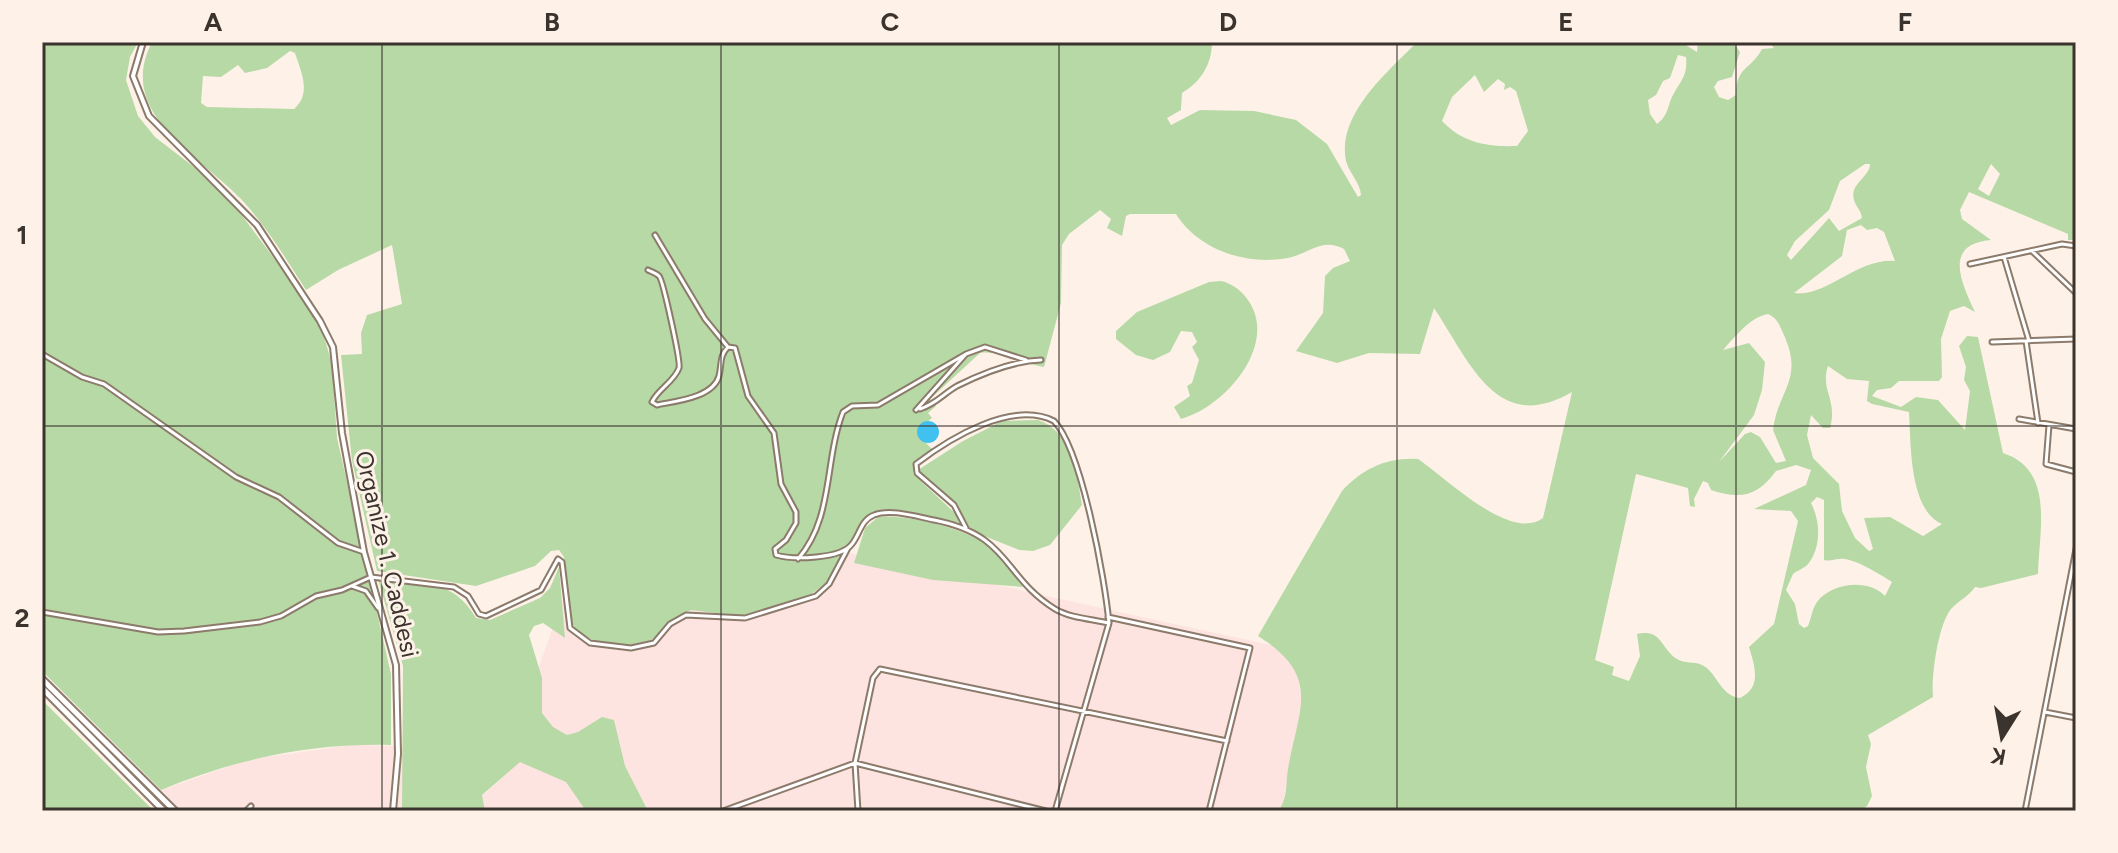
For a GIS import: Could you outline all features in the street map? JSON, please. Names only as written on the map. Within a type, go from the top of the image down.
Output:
[{"type":"main road","points":[[42,679],[175,811]]},
{"type":"main road","points":[[42,688],[164,811]]},
{"type":"street","name":"Organize 1. Caddesi","points":[[143,42],[133,76],[149,116],[257,225],[333,347],[342,433],[364,552],[396,665],[398,754],[393,811]]},
{"type":"street","points":[[655,235],[705,319],[728,347],[736,350],[748,396],[774,433],[781,484],[796,512],[796,523],[774,552],[797,560],[848,548]]},
{"type":"street","points":[[1970,264],[2062,244],[2076,246]]},
{"type":"street","points":[[2032,251],[2076,293]]},
{"type":"street","points":[[2004,257],[2028,341],[2038,423]]},
{"type":"street","points":[[648,270],[660,276],[667,318],[680,361],[674,376],[653,398],[654,404],[686,399],[713,386],[719,377],[721,356],[728,347]]},
{"type":"street","points":[[1992,342],[2076,339]]},
{"type":"street","points":[[797,560],[816,535],[824,513],[826,480],[843,412],[852,406],[878,405],[966,354],[985,347],[1026,360],[1041,360]]},
{"type":"street","points":[[42,354],[82,377],[104,384],[236,477],[279,497],[338,543],[364,552]]},
{"type":"street","points":[[966,354],[916,410],[937,403],[964,383],[1026,360]]},
{"type":"street","points":[[966,529],[954,505],[917,473],[916,464],[1003,416],[1037,415],[1054,421],[1078,464],[1109,623],[1055,811]]},
{"type":"street","points":[[2019,419],[2076,429]]},
{"type":"street","points":[[2049,425],[2046,464],[2076,472]]},
{"type":"street","points":[[42,612],[147,630],[184,631],[260,622],[281,616],[316,596],[371,577],[454,587],[471,599],[479,614],[486,616],[541,590],[551,577],[554,561],[559,559],[567,621],[574,632],[590,643],[636,647],[654,643],[670,624],[696,612],[734,619],[808,599],[829,584],[866,520],[878,513],[900,514],[966,529],[994,544],[1031,590],[1055,609],[1109,623]]},
{"type":"street","points":[[2025,811],[2076,549]]},
{"type":"street","points":[[351,586],[366,591],[381,612]]},
{"type":"street","points":[[2067,591],[2076,593]]},
{"type":"street","points":[[1108,617],[1250,648],[1209,811]]},
{"type":"street","points":[[858,811],[855,763],[873,678],[880,669],[1227,741]]},
{"type":"street","points":[[2045,712],[2076,718]]},
{"type":"street","points":[[723,811],[855,763],[1046,811]]},
{"type":"street","points":[[246,811],[251,806]]},
{"type":"shaded area","points":[[599,498],[1413,676],[1521,811],[485,811],[482,796],[520,762],[521,717]]},
{"type":"shaded area","points":[[352,745],[404,746],[402,811],[181,811],[161,790],[250,759]]},
{"type":"green space","points":[[42,42],[138,42],[130,57],[126,80],[138,116],[155,137],[203,174],[235,206],[299,292],[322,330],[332,364],[337,438],[391,674],[391,745],[331,747],[273,755],[161,790],[42,671]]},
{"type":"green space","points":[[152,42],[1212,42],[1204,72],[1182,93],[1181,110],[1167,118],[1171,125],[1200,110],[1254,111],[1296,120],[1327,144],[1358,197],[1360,190],[1346,161],[1345,144],[1349,127],[1368,94],[1417,42],[1681,42],[1697,52],[1698,42],[1733,42],[1740,52],[1732,77],[1718,81],[1714,87],[1719,97],[1728,100],[1736,95],[1741,73],[1762,49],[1774,48],[1769,42],[2076,42],[2076,240],[2068,240],[2068,234],[1969,192],[1960,210],[1962,219],[1991,240],[1976,243],[1966,249],[1961,257],[1961,278],[1975,312],[1964,306],[1950,311],[1941,339],[1942,377],[1939,381],[1899,381],[1891,388],[1877,390],[1872,396],[1901,407],[1916,397],[1938,400],[1965,430],[1970,391],[1964,380],[1966,367],[1959,346],[1967,336],[1978,337],[2003,453],[2019,461],[2031,473],[2037,487],[2041,521],[2038,574],[1975,587],[1951,609],[1942,627],[1936,652],[1933,697],[1868,735],[1871,744],[1866,767],[1872,796],[1860,811],[1279,811],[1285,794],[1301,695],[1299,680],[1292,666],[1258,636],[1342,491],[1367,470],[1386,462],[1418,459],[1497,515],[1514,522],[1529,523],[1543,518],[1572,392],[1546,403],[1524,405],[1505,399],[1488,387],[1474,370],[1434,308],[1420,354],[1369,353],[1337,363],[1296,351],[1323,313],[1325,276],[1333,268],[1350,261],[1344,249],[1324,245],[1276,260],[1243,258],[1212,247],[1198,238],[1176,214],[1130,214],[1126,216],[1122,236],[1107,228],[1111,219],[1100,210],[1069,234],[1062,245],[1061,303],[1044,367],[1004,355],[980,353],[930,399],[936,406],[928,413],[932,418],[918,429],[921,438],[935,452],[915,464],[913,474],[956,514],[959,523],[874,511],[863,519],[830,579],[807,598],[740,616],[691,610],[656,637],[641,644],[625,645],[592,639],[580,633],[568,613],[564,557],[559,550],[551,551],[535,566],[476,586],[377,571],[352,461],[341,355],[362,354],[361,333],[367,315],[402,304],[392,245],[338,270],[306,290],[276,243],[241,199],[167,131],[153,111],[144,90],[143,67]],"holes":[[[290,51],[295,53],[302,75],[303,96],[294,109],[207,107],[201,103],[203,76],[221,77],[238,65],[245,73],[267,68]],[[1678,55],[1686,57],[1683,78],[1666,114],[1657,124],[1650,114],[1648,100],[1656,95],[1663,81],[1670,78]],[[1475,75],[1484,92],[1498,79],[1505,84],[1504,90],[1510,87],[1516,91],[1528,131],[1517,146],[1496,146],[1467,139],[1442,121],[1452,97]],[[1865,164],[1870,164],[1853,194],[1862,218],[1839,231],[1829,218],[1791,260],[1787,255],[1795,241],[1829,210],[1840,181]],[[1991,164],[2000,174],[1989,196],[1978,189]],[[1861,225],[1867,230],[1877,228],[1884,232],[1895,261],[1868,265],[1818,290],[1794,293],[1842,256],[1847,230]],[[1768,314],[1774,317],[1789,349],[1791,374],[1773,430],[1786,461],[1776,463],[1760,437],[1751,432],[1745,434],[1719,462],[1754,415],[1762,390],[1765,362],[1749,343],[1723,350],[1755,319]],[[1828,366],[1847,379],[1869,381],[1867,401],[1872,404],[1909,412],[1918,491],[1923,505],[1942,524],[1923,536],[1890,517],[1864,518],[1873,549],[1869,551],[1855,538],[1842,511],[1839,484],[1813,458],[1807,435],[1811,415],[1823,428],[1830,428],[1832,410],[1826,382]],[[1796,465],[1811,470],[1806,485],[1754,509],[1791,511],[1798,521],[1774,624],[1749,647],[1755,669],[1752,688],[1740,698],[1733,696],[1723,689],[1707,668],[1677,659],[1656,636],[1645,633],[1637,634],[1640,656],[1629,681],[1612,675],[1614,667],[1595,660],[1636,474],[1688,488],[1690,506],[1695,507],[1694,499],[1703,481],[1708,483],[1711,490],[1731,495],[1748,494],[1762,486],[1776,471]],[[1817,497],[1824,500],[1824,560],[1849,560],[1892,582],[1885,596],[1878,590],[1860,585],[1831,591],[1817,602],[1808,626],[1804,628],[1799,624],[1795,604],[1786,590],[1793,574],[1812,558],[1818,535],[1817,518],[1811,503]]]},
{"type":"green space","points":[[1221,281],[1238,289],[1250,303],[1257,320],[1257,339],[1251,357],[1228,389],[1213,403],[1181,419],[1174,407],[1190,396],[1187,386],[1192,383],[1199,360],[1192,347],[1197,342],[1192,332],[1181,331],[1170,352],[1153,360],[1136,355],[1116,339],[1116,331],[1137,312],[1209,282]]},
{"type":"green space","points":[[1038,420],[1059,434],[1066,444],[1075,467],[1082,505],[1050,545],[1033,551],[1019,550],[972,531],[953,503],[918,470],[1002,421]]},
{"type":"green space","points":[[878,517],[921,520],[981,541],[996,552],[1023,587],[933,580],[854,563],[865,528]]},
{"type":"green space","points":[[559,567],[565,638],[543,623],[534,626],[529,635],[542,678],[542,713],[553,727],[567,735],[602,717],[614,720],[625,766],[648,811],[586,811],[566,782],[520,762],[482,795],[485,811],[402,811],[403,666],[378,579],[446,589],[467,605],[476,618],[490,620],[540,598],[550,588]]},
{"type":"green space","points":[[42,700],[154,811],[42,811]]},
{"type":"water","points":[[928,421],[936,424],[939,432],[936,440],[928,443],[920,440],[917,432],[920,424]]}]
